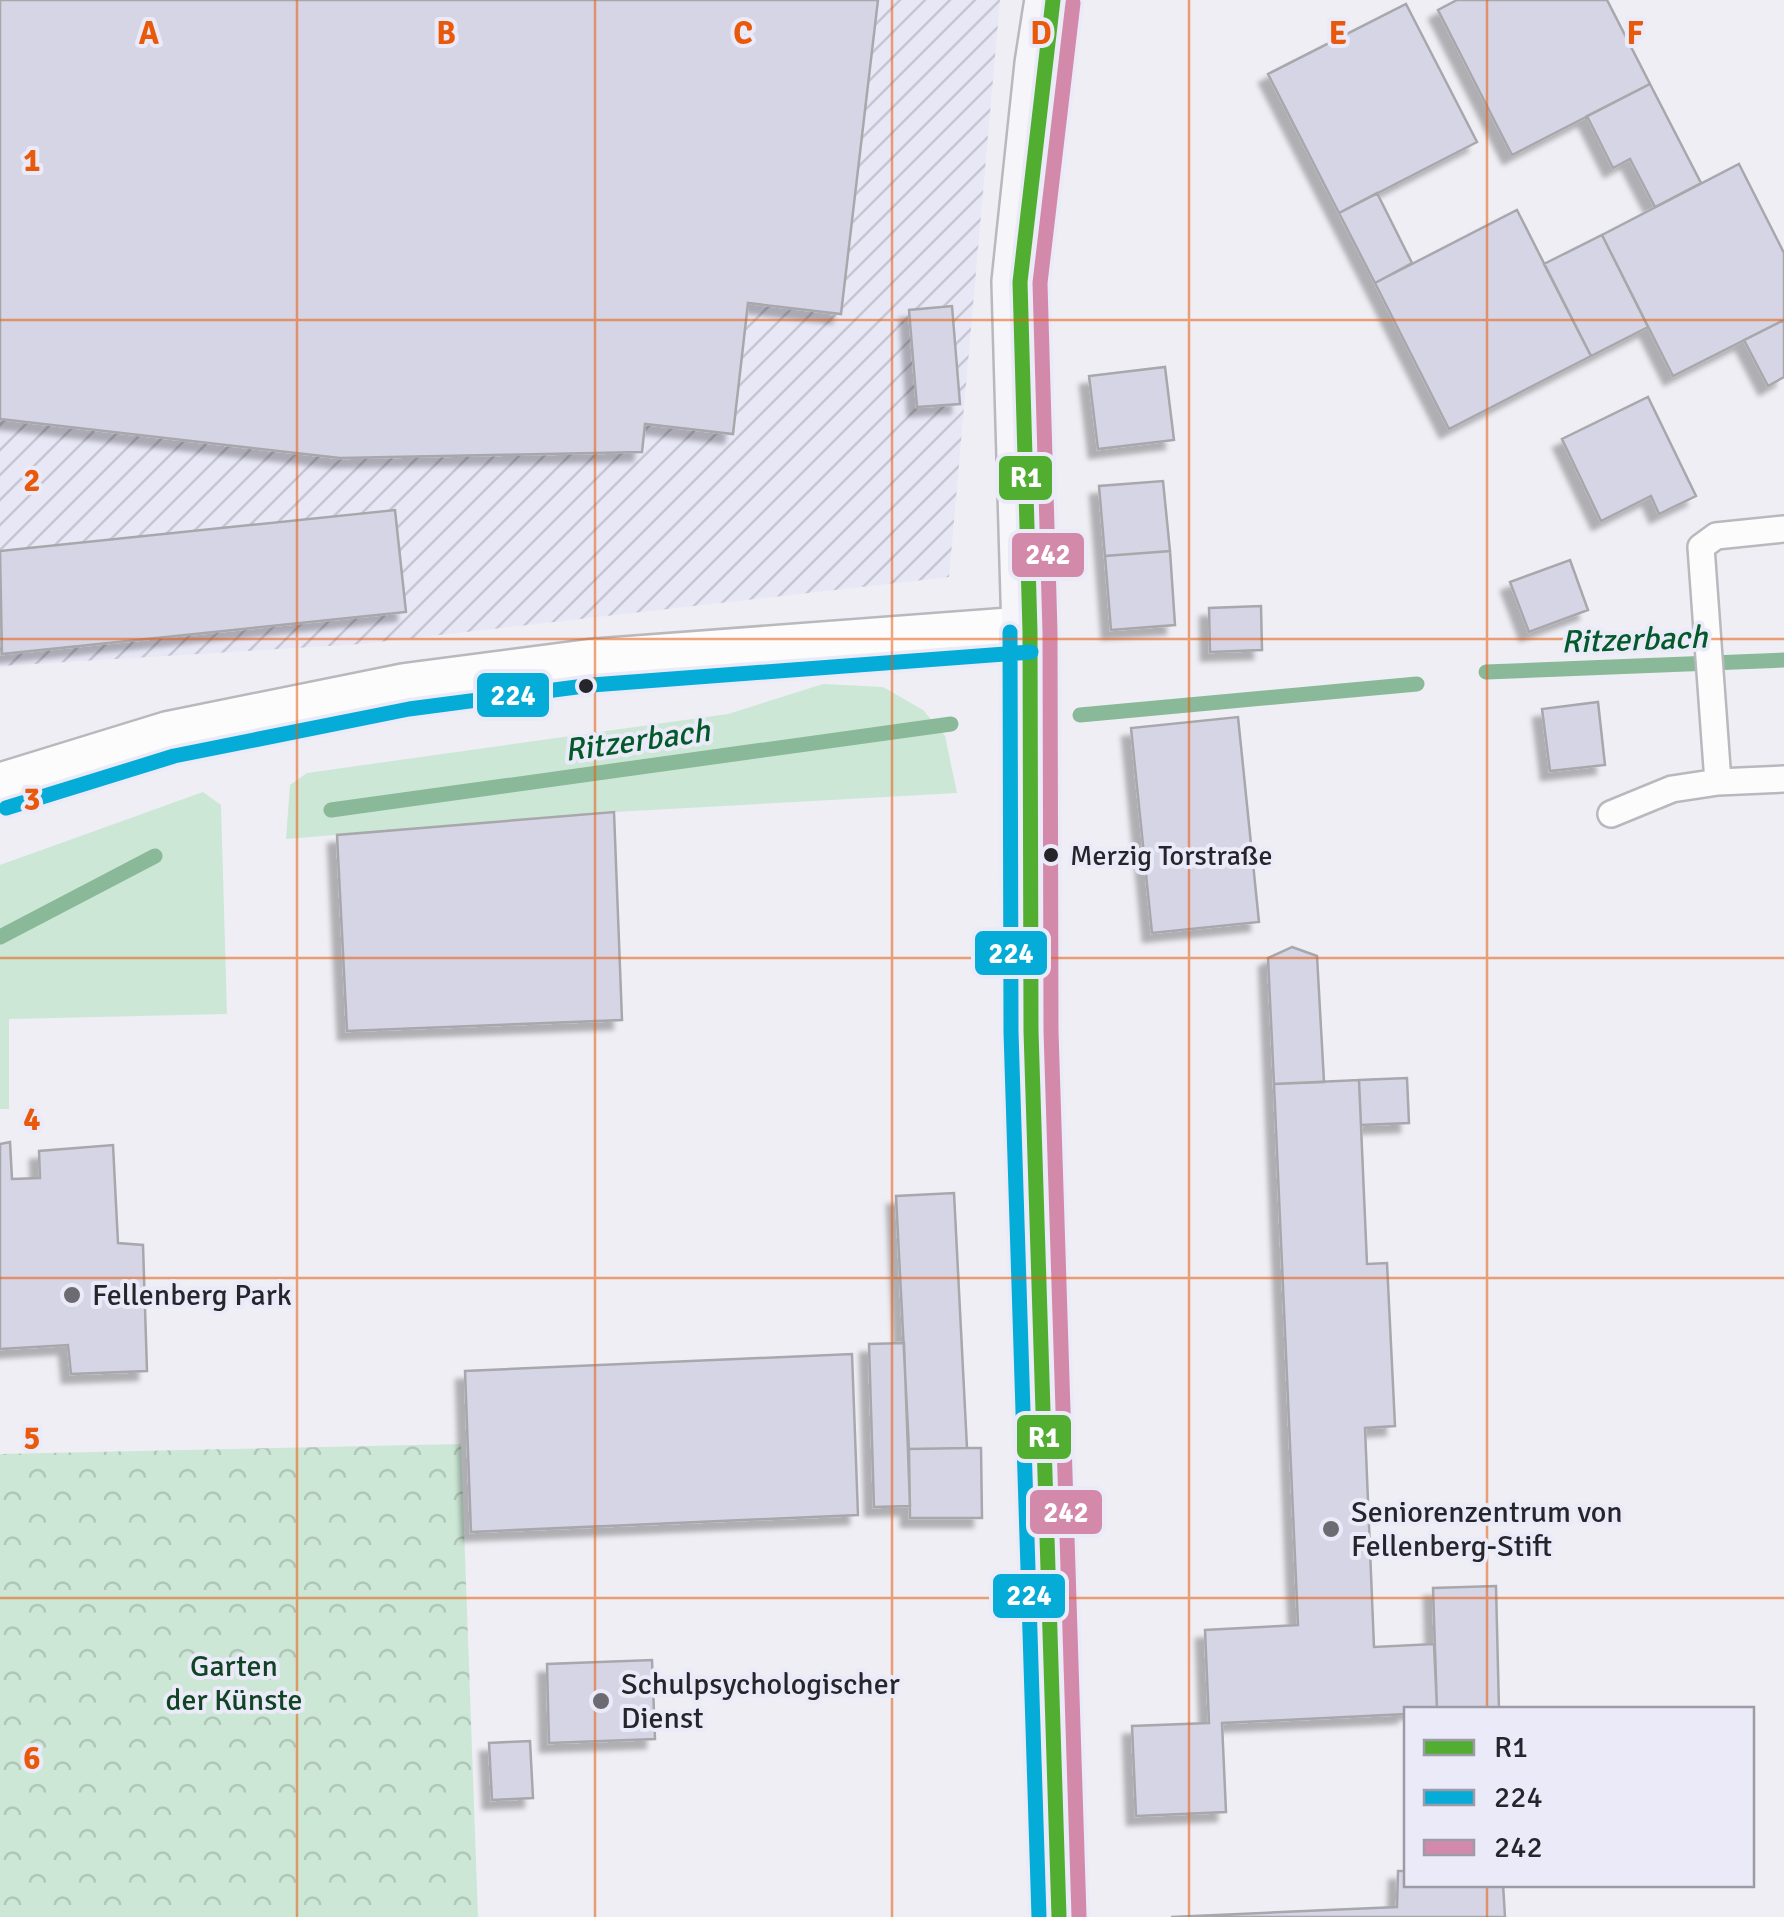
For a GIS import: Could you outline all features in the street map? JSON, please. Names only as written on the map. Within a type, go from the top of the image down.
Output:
[{"type":"main road","points":[[1053,0],[1020,282],[1030,632],[1030,1031],[1059,1917]]},
{"type":"street","points":[[0,789],[169,737],[406,690],[590,665],[1030,632]]},
{"type":"lane","points":[[1718,782],[1702,547],[1716,536],[1784,529]]},
{"type":"lane","points":[[1611,814],[1672,789],[1784,779]]},
{"type":"shaded area","points":[[0,0],[1000,0],[949,577],[361,644],[0,666]]},
{"type":"green space","points":[[823,684],[883,687],[923,710],[945,736],[957,793],[614,812],[286,839],[290,785],[307,773],[728,714]]},
{"type":"green space","points":[[203,792],[221,805],[227,1014],[9,1019],[9,1109],[0,1109],[0,865]]},
{"type":"green space","name":"Garten der Künste","points":[[461,1444],[478,1917],[0,1917],[0,1454]]},
{"type":"building","points":[[0,0],[878,0],[841,314],[748,303],[733,434],[645,424],[642,452],[340,458],[0,419]]},
{"type":"building","points":[[1457,0],[1607,0],[1650,84],[1512,155],[1438,10]]},
{"type":"building","points":[[1406,4],[1477,142],[1339,213],[1268,74]]},
{"type":"building","points":[[1650,84],[1701,183],[1655,207],[1630,159],[1613,168],[1587,116]]},
{"type":"building","points":[[1739,164],[1784,253],[1784,320],[1673,376],[1602,235]]},
{"type":"building","points":[[1377,193],[1412,263],[1375,283],[1339,213]]},
{"type":"building","points":[[1517,210],[1591,356],[1449,429],[1375,283]]},
{"type":"building","points":[[1602,235],[1648,327],[1591,356],[1544,264]]},
{"type":"building","points":[[952,306],[960,404],[917,407],[909,310]]},
{"type":"building","points":[[1784,320],[1784,377],[1768,386],[1744,340]]},
{"type":"building","points":[[1165,367],[1174,440],[1098,449],[1089,376]]},
{"type":"building","points":[[1648,397],[1696,496],[1659,514],[1651,496],[1601,521],[1562,439]]},
{"type":"building","points":[[1163,481],[1170,551],[1105,556],[1099,486]]},
{"type":"building","points":[[395,510],[406,612],[2,654],[0,551]]},
{"type":"building","points":[[1170,551],[1175,625],[1111,630],[1105,556]]},
{"type":"building","points":[[1570,560],[1588,610],[1529,632],[1510,582]]},
{"type":"building","points":[[1261,606],[1262,650],[1210,652],[1209,608]]},
{"type":"building","points":[[1598,702],[1605,765],[1550,771],[1542,709]]},
{"type":"building","points":[[1238,717],[1259,922],[1152,933],[1131,728]]},
{"type":"building","points":[[614,812],[622,1020],[347,1031],[337,835]]},
{"type":"building","points":[[1292,947],[1317,956],[1324,1082],[1274,1084],[1268,958]]},
{"type":"building","points":[[1407,1078],[1409,1123],[1361,1125],[1359,1080]]},
{"type":"building","name":"Seniorenzentrum von Fellenberg-Stift","points":[[1359,1080],[1367,1264],[1387,1263],[1395,1426],[1365,1428],[1374,1647],[1434,1644],[1437,1707],[1404,1707],[1404,1714],[1222,1723],[1226,1812],[1136,1816],[1132,1726],[1209,1723],[1205,1630],[1298,1625],[1274,1084]]},
{"type":"building","name":"Fellenberg Park","points":[[10,1142],[12,1179],[40,1178],[39,1151],[113,1145],[118,1243],[143,1245],[147,1371],[71,1374],[68,1345],[0,1349],[0,1144]]},
{"type":"building","points":[[954,1193],[967,1448],[909,1449],[896,1196]]},
{"type":"building","points":[[904,1343],[910,1506],[874,1507],[869,1344]]},
{"type":"building","points":[[852,1354],[858,1515],[471,1532],[465,1371]]},
{"type":"building","points":[[981,1448],[982,1518],[910,1518],[909,1449]]},
{"type":"building","name":"Seniorenzentrum von Fellenberg-Stift","points":[[1496,1586],[1499,1707],[1437,1707],[1433,1588]]},
{"type":"building","name":"Schulpsychologischer Dienst","points":[[652,1660],[655,1739],[549,1743],[547,1664]]},
{"type":"building","points":[[530,1741],[533,1798],[492,1800],[489,1743]]},
{"type":"building","points":[[1398,1871],[1404,1871],[1404,1887],[1503,1887],[1505,1917],[1171,1917],[1397,1907]]},
{"type":"waterway","name":"Ritzerbach","points":[[1486,672],[1784,660]]},
{"type":"waterway","name":"Ritzerbach","points":[[1080,715],[1417,684]]},
{"type":"waterway","name":"Ritzerbach","points":[[331,810],[951,724]]},
{"type":"waterway","name":"Ritzerbach","points":[[0,937],[155,856]]},
{"type":"transit line","name":"R1","points":[[1053,0],[1020,282],[1030,632],[1031,1031],[1059,1917]]},
{"type":"transit line","name":"242","points":[[1073,3],[1040,283],[1050,632],[1051,1031],[1079,1916]]},
{"type":"transit line","name":"224","points":[[1010,632],[1011,1032],[1039,1917]]},
{"type":"transit line","name":"224","points":[[6,808],[174,756],[409,709],[592,685],[1031,652]]},
{"type":"place","name":"Merzig Torstraße","points":[[1051,855]]},
{"type":"place","name":"Fellenberg Park","points":[[72,1295]]},
{"type":"place","name":"Seniorenzentrum von Fellenberg-Stift","points":[[1331,1529]]},
{"type":"place","name":"Schulpsychologischer Dienst","points":[[601,1701]]}]
